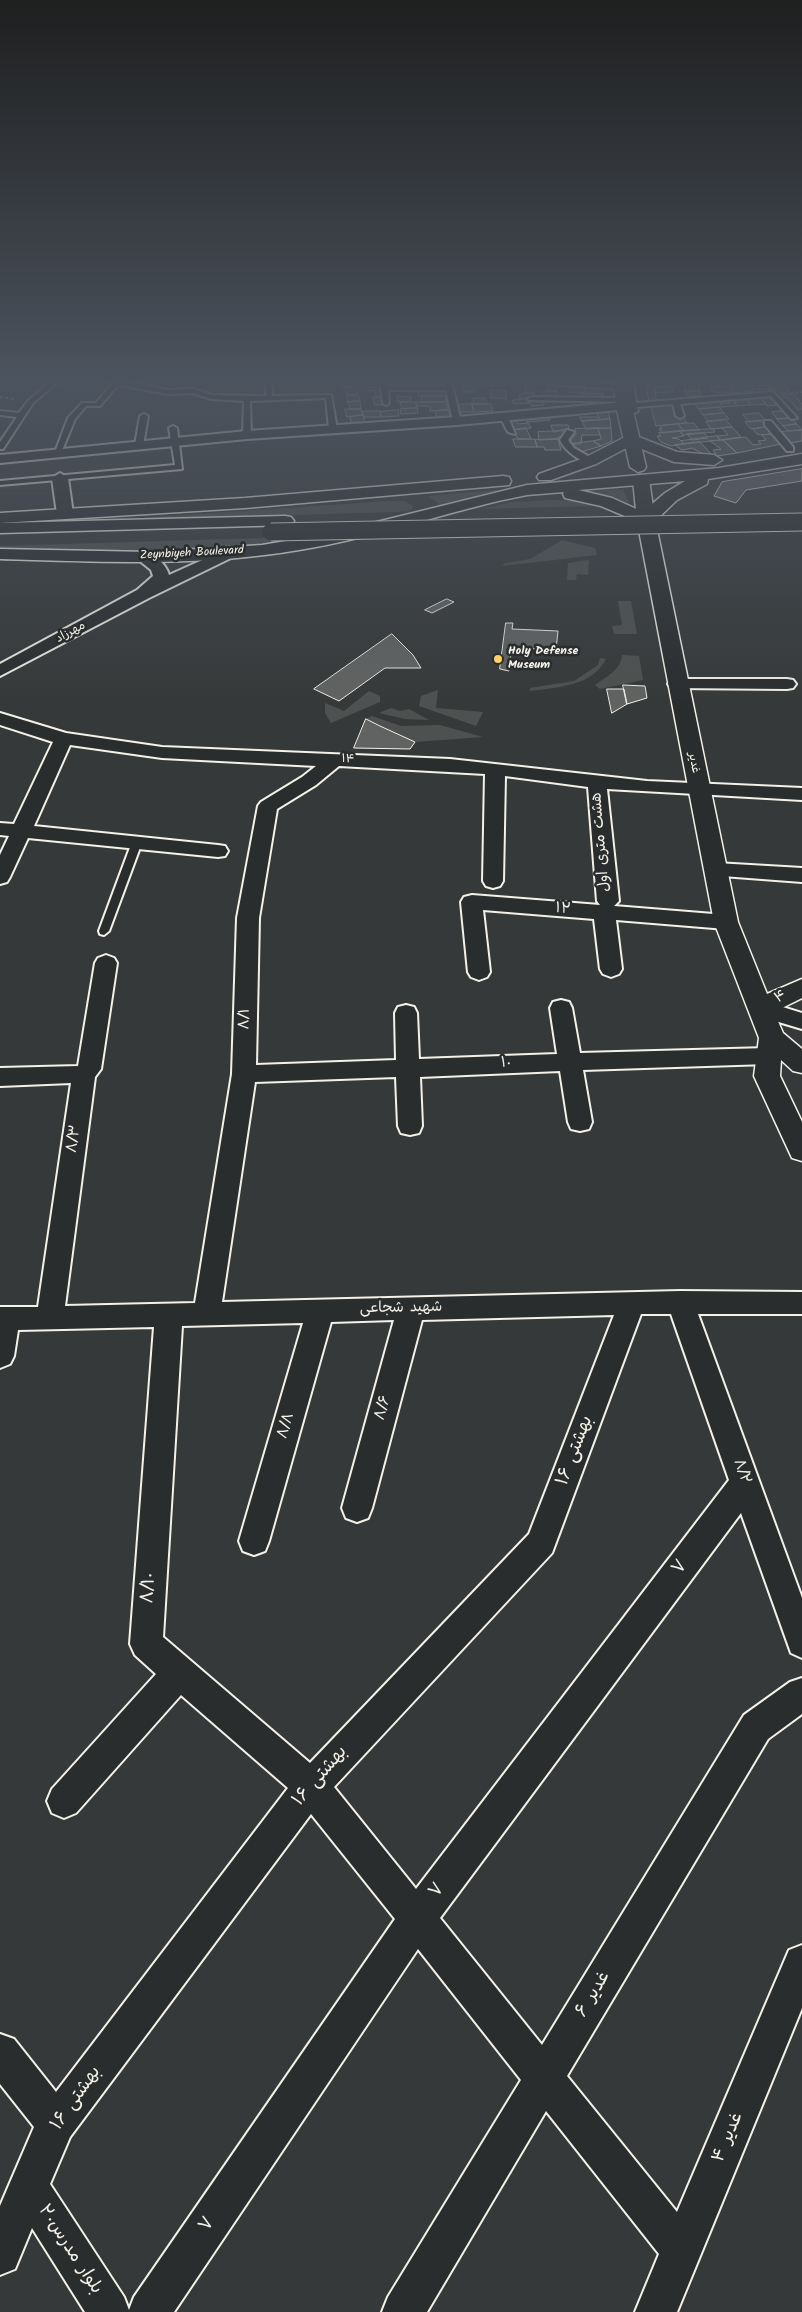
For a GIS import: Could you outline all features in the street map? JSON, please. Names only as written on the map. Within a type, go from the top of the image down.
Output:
[{"type":"main road","points":[[0,518],[413,489]]},
{"type":"main road","points":[[527,490],[535,489]]},
{"type":"main road","name":"غدیر","points":[[642,489],[646,520],[698,790],[726,922],[760,1008],[770,1047]]},
{"type":"main road","points":[[527,490],[567,493],[596,499],[646,520],[662,501],[680,489]]},
{"type":"main road","name":"Zeynbiyeh Boulevard","points":[[0,554],[143,557],[229,553],[298,545],[388,526],[498,495],[527,490]]},
{"type":"main road","points":[[388,526],[415,513],[421,506],[412,496],[390,491]]},
{"type":"main road","points":[[0,528],[802,511]]},
{"type":"main road","points":[[0,538],[802,522]]},
{"type":"main road","name":"۴","points":[[760,1008],[802,988]]},
{"type":"main road","points":[[802,1064],[770,1047],[767,1076],[802,1152]]},
{"type":"street","points":[[62,489],[65,514]]},
{"type":"street","points":[[143,594],[229,553]]},
{"type":"street","points":[[143,557],[159,568],[161,578],[143,594]]},
{"type":"street","name":"مهرزاد","points":[[0,671],[143,594]]},
{"type":"street","points":[[678,684],[787,684]]},
{"type":"street","name":"۱۴","points":[[0,719],[64,739],[150,752],[212,758],[336,760],[451,765],[597,782],[698,790],[802,794]]},
{"type":"street","points":[[0,877],[64,739]]},
{"type":"street","name":"۸/۱","points":[[207,1314],[244,1074],[248,918],[268,806],[309,781],[336,760]]},
{"type":"street","points":[[493,881],[495,770]]},
{"type":"street","name":"هشت متری اول","points":[[597,782],[611,969]]},
{"type":"street","points":[[0,828],[218,851]]},
{"type":"street","points":[[716,870],[802,875]]},
{"type":"street","name":"۱۲","points":[[479,972],[472,902],[606,908],[726,922]]},
{"type":"street","name":"۸/۳","points":[[50,1318],[84,1074],[89,1069],[106,963]]},
{"type":"street","points":[[561,1008],[580,1122]]},
{"type":"street","points":[[760,1008],[802,1021]]},
{"type":"street","points":[[406,1013],[410,1126]]},
{"type":"street","name":"۱۰","points":[[244,1074],[408,1070],[770,1047]]},
{"type":"street","points":[[0,1077],[84,1074]]},
{"type":"street","name":"شهید شجاعی","points":[[3,1319],[632,1302],[802,1303]]},
{"type":"street","name":"۱۶ بهشتی","points":[[0,2254],[56,2123],[310,1786],[541,1543],[632,1302]]},
{"type":"street","name":"۸/۲","points":[[680,1302],[802,1642]]},
{"type":"street","name":"۸/۶","points":[[358,1508],[411,1309]]},
{"type":"street","name":"۸/۸","points":[[254,1541],[320,1311]]},
{"type":"street","name":"۸/۱۰","points":[[169,1315],[146,1644],[310,1786],[682,2250]]},
{"type":"street","points":[[0,1356],[3,1319]]},
{"type":"street","name":"۷","points":[[149,2312],[417,1918],[745,1483]]},
{"type":"street","points":[[64,1801],[179,1673]]},
{"type":"street","name":"غدیر ۶","points":[[403,2312],[756,1727],[802,1694]]},
{"type":"street","name":"غدیر ۴","points":[[656,2312],[802,1963]]},
{"type":"street","points":[[0,2053],[56,2123]]},
{"type":"street","name":"بلوار مدرس۲۰","points":[[29,2187],[109,2312]]},
{"type":"lane","points":[[104,930],[137,842]]},
{"type":"shaded area","points":[[514,489],[438,508],[439,504],[428,496]]},
{"type":"shaded area","points":[[623,489],[630,505],[584,491]]},
{"type":"shaded area","points":[[405,501],[413,506],[410,511],[397,512],[113,520]]},
{"type":"shaded area","points":[[580,501],[594,506],[481,509],[512,502]]},
{"type":"shaded area","points":[[329,536],[229,550],[129,552],[0,549],[0,546]]},
{"type":"shaded area","points":[[562,540],[595,548],[597,555],[502,566],[505,563],[530,559]]},
{"type":"shaded area","points":[[589,560],[588,575],[577,574],[576,580],[567,580],[568,563]]},
{"type":"shaded area","points":[[618,601],[631,601],[637,634],[614,634],[612,626],[622,625]]},
{"type":"shaded area","points":[[622,655],[639,656],[643,680],[600,689],[595,685],[616,669]]},
{"type":"shaded area","points":[[600,658],[606,659],[600,668],[583,680],[573,684],[530,691],[530,688],[574,681],[598,665]]},
{"type":"shaded area","points":[[438,690],[436,708],[483,712],[476,726],[419,706],[421,696]]},
{"type":"shaded area","points":[[369,691],[380,696],[380,702],[331,723],[325,713],[325,703],[344,711]]},
{"type":"shaded area","points":[[391,708],[400,711],[409,709],[429,720],[405,719],[379,713]]},
{"type":"shaded area","points":[[372,716],[401,726],[440,725],[483,737],[415,742],[366,719]]},
{"type":"building","points":[[718,489],[753,489],[746,490],[736,503],[714,496]]},
{"type":"building","points":[[447,599],[454,602],[432,613],[425,610]]},
{"type":"building","points":[[506,623],[513,623],[512,629],[558,631],[556,650],[520,648],[519,653],[511,652],[509,671],[500,669]]},
{"type":"building","points":[[392,634],[413,655],[421,668],[385,668],[339,701],[314,689]]},
{"type":"building","points":[[623,685],[645,686],[647,698],[627,704]]},
{"type":"building","points":[[607,689],[624,689],[627,704],[612,713]]},
{"type":"building","points":[[366,719],[415,742],[410,749],[354,748]]},
{"type":"place","name":"Holy Defense Museum","points":[[498,659]]}]
